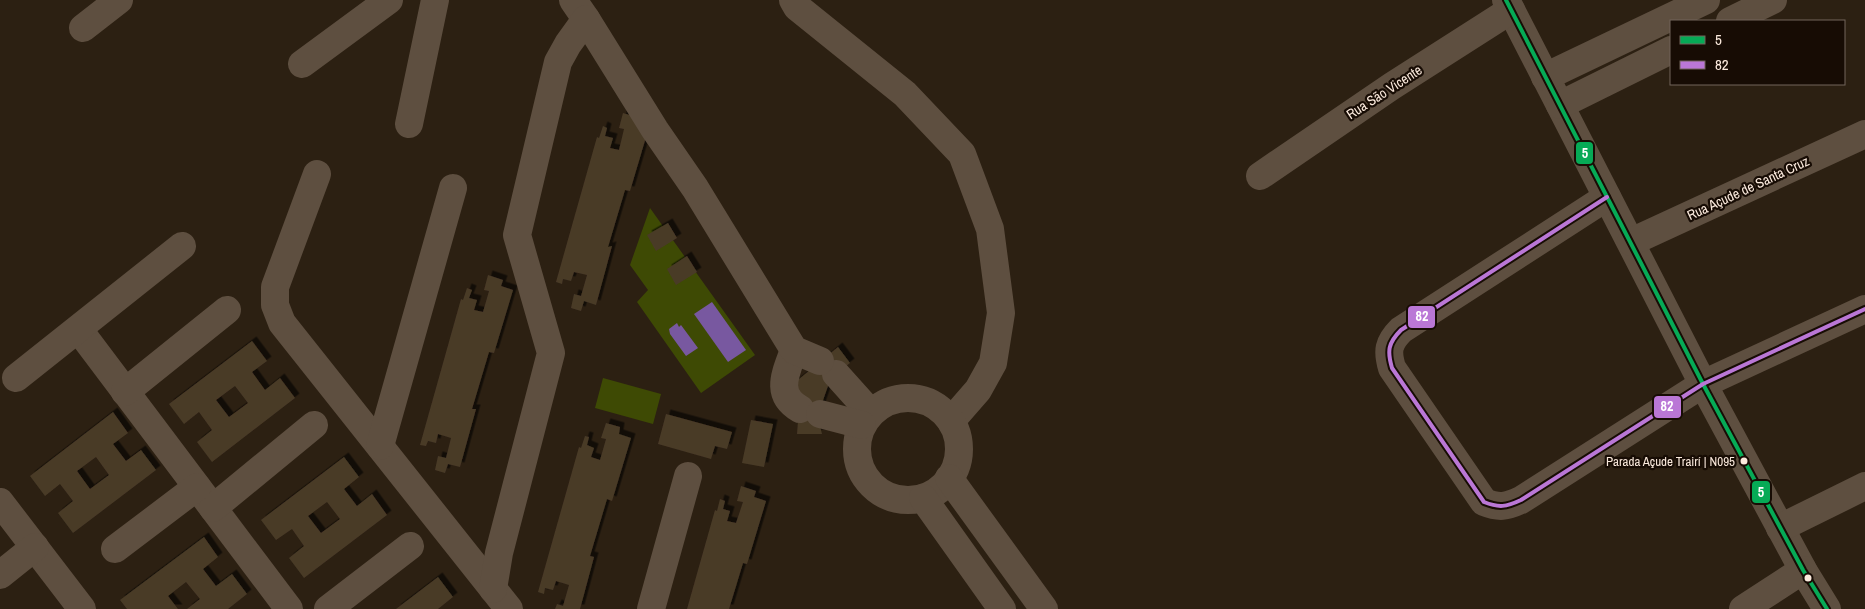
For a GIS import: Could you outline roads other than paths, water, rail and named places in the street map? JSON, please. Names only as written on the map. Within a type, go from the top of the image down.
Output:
[{"type":"street","points":[[83,28],[119,0]]},
{"type":"street","points":[[302,64],[388,0]]},
{"type":"street","points":[[408,124],[435,0]]},
{"type":"street","points":[[793,0],[797,7],[905,94],[962,154],[990,229],[1001,313],[993,363],[978,390],[951,421]]},
{"type":"street","points":[[1545,77],[1706,0]]},
{"type":"street","points":[[1732,20],[1773,0]]},
{"type":"street","points":[[1509,5],[1703,384],[1802,570],[1827,609]]},
{"type":"street","name":"Rua São Vicente","points":[[1260,176],[1509,5]]},
{"type":"street","points":[[580,9],[655,130],[695,188],[794,350],[828,368],[867,419]]},
{"type":"street","points":[[501,599],[499,553],[551,352],[516,236],[558,62],[568,44],[580,9]]},
{"type":"street","points":[[1560,105],[1670,50]]},
{"type":"street","name":"Rua Açude de Santa Cruz","points":[[1631,242],[1865,134]]},
{"type":"street","points":[[317,174],[275,287],[275,305],[282,323],[501,599]]},
{"type":"street","points":[[380,446],[453,188]]},
{"type":"street","points":[[1607,198],[1401,330],[1392,339],[1387,353],[1392,368],[1484,502],[1497,507],[1521,500],[1703,384],[1865,310]]},
{"type":"street","points":[[16,378],[79,330],[182,246]]},
{"type":"street","points":[[125,392],[227,310]]},
{"type":"street","points":[[79,330],[287,608]]},
{"type":"street","points":[[794,350],[784,387],[786,397],[810,412],[867,419]]},
{"type":"street","points":[[913,398],[927,402],[940,410],[951,421],[957,434],[956,465],[942,487],[923,498],[908,500],[893,498],[879,492],[868,482],[860,469],[857,455],[858,439],[867,419],[883,404],[898,399],[913,398]]},
{"type":"street","points":[[213,508],[314,425]]},
{"type":"street","points":[[651,609],[688,476]]},
{"type":"street","points":[[949,478],[1044,609]]},
{"type":"street","points":[[115,549],[197,486]]},
{"type":"street","points":[[1780,528],[1865,486]]},
{"type":"street","points":[[923,498],[1002,609]]},
{"type":"street","points":[[0,502],[35,548],[70,605]]},
{"type":"street","points":[[328,609],[410,546]]},
{"type":"street","points":[[0,575],[35,548]]},
{"type":"street","points":[[1743,609],[1802,570]]},
{"type":"place","name":"Parada Açude Trairí | N095","points":[[1744,461]]}]
